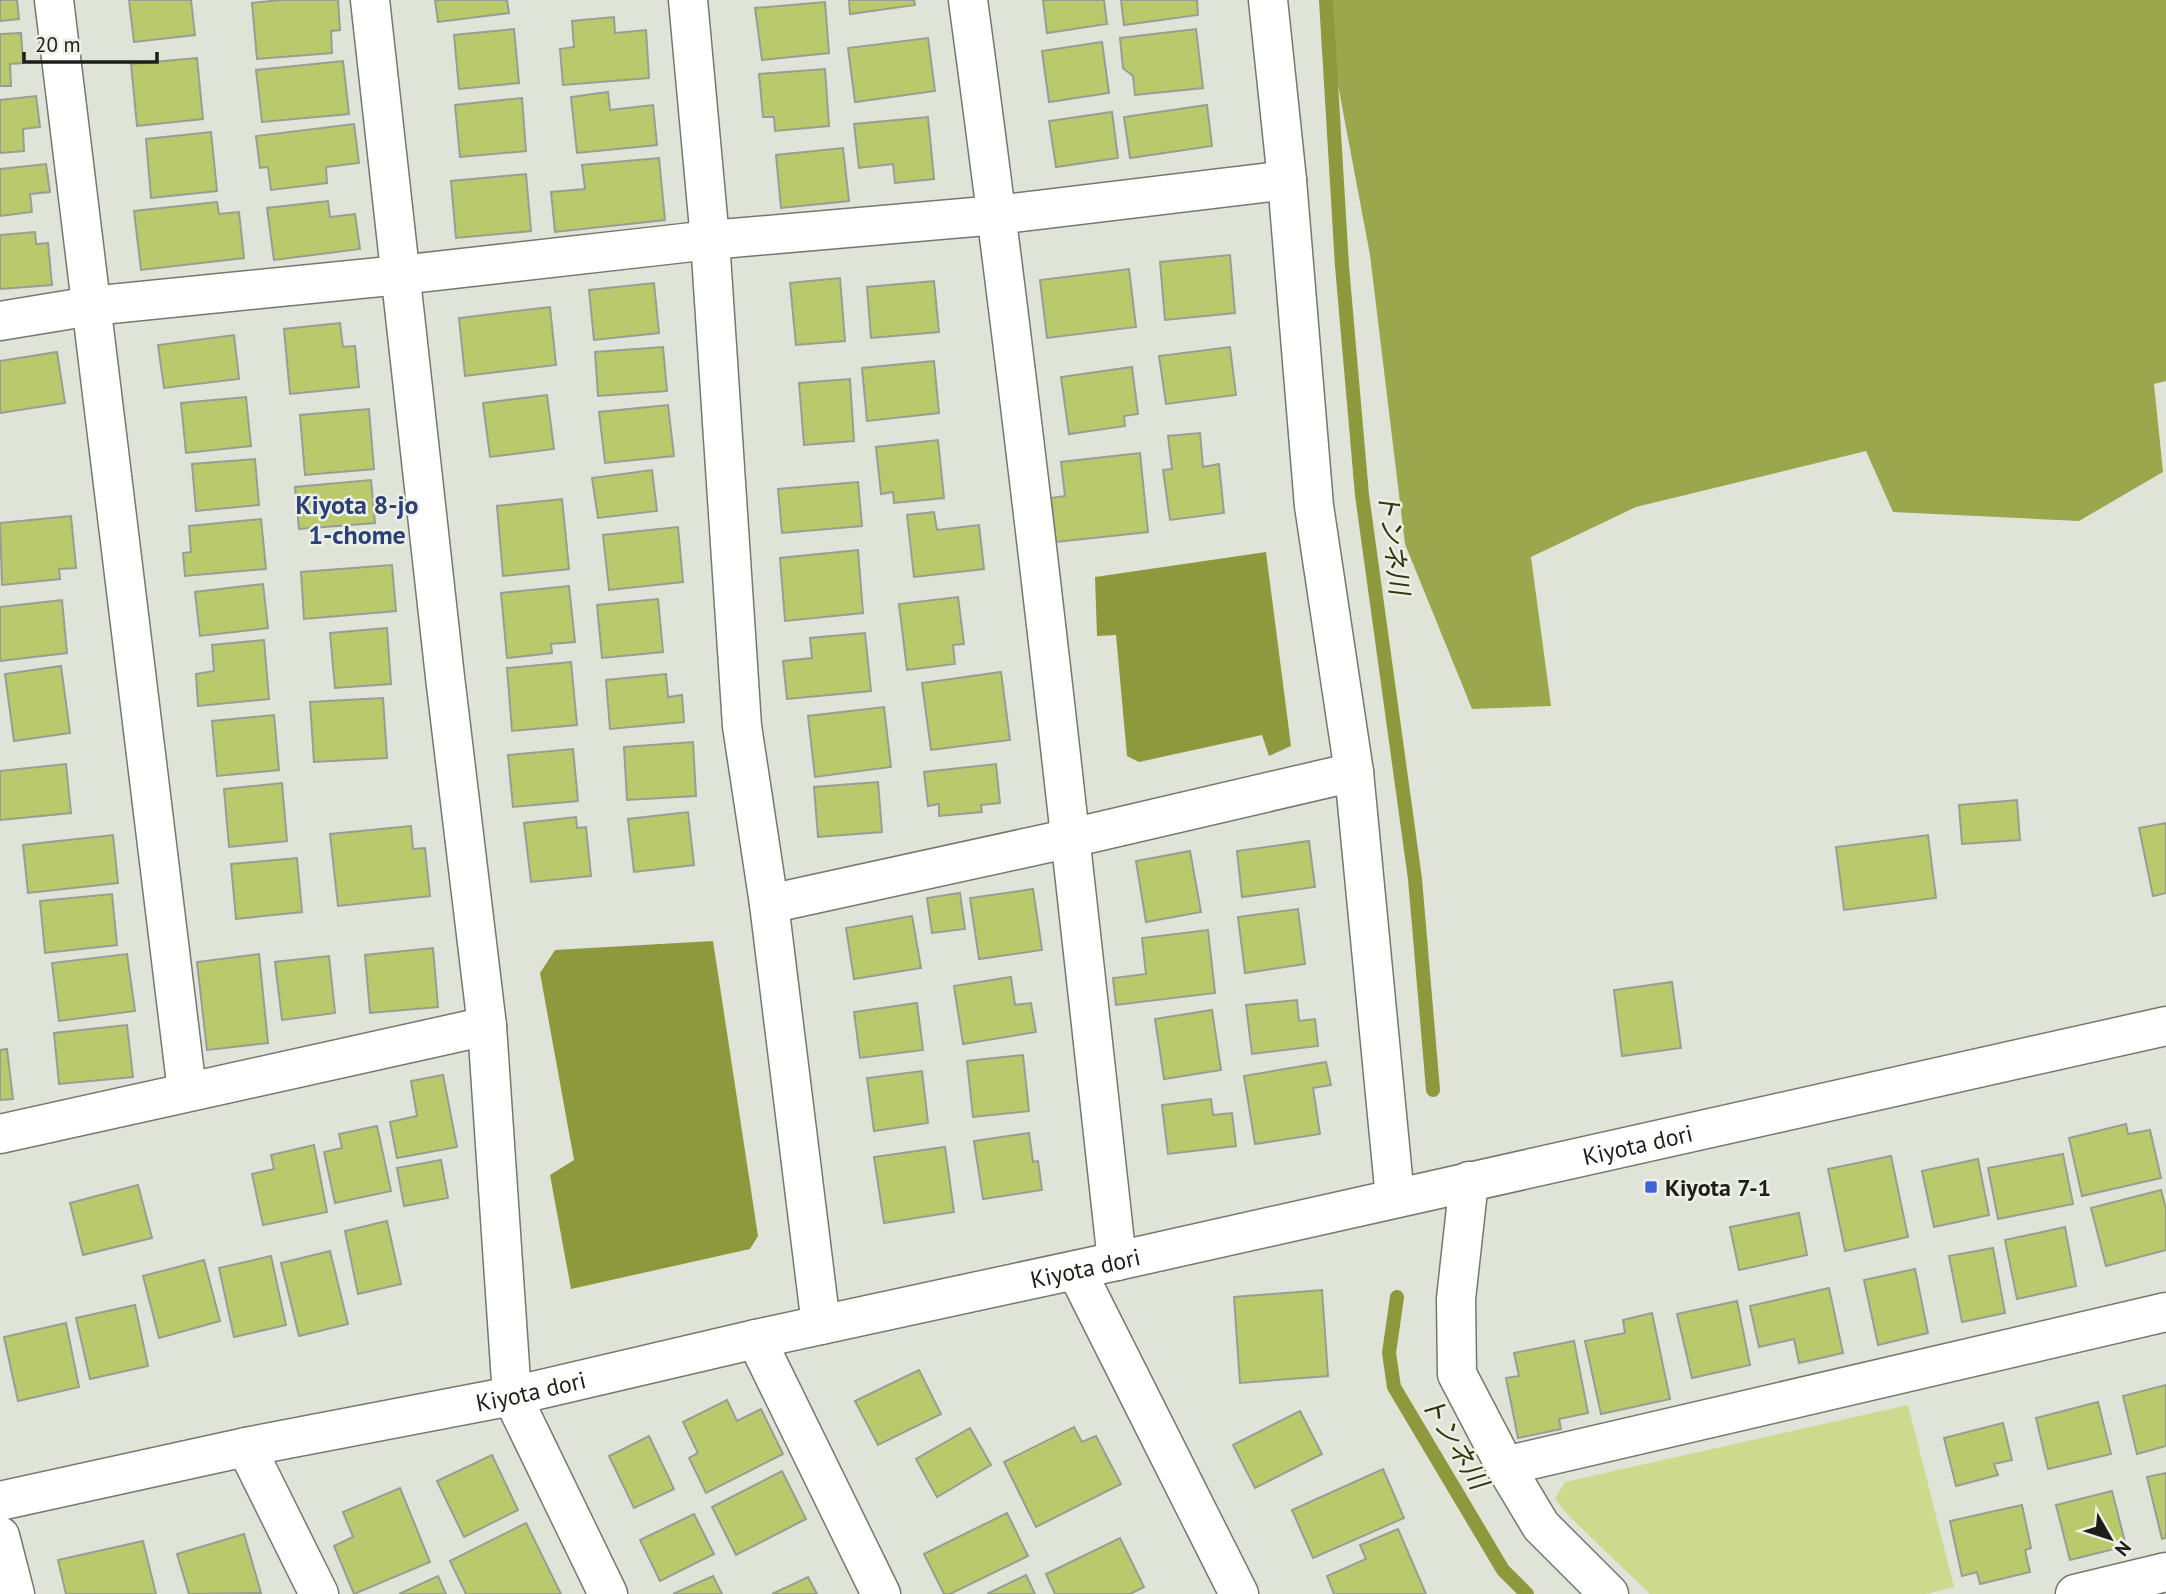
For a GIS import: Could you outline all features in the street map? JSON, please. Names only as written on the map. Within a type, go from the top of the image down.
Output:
[{"type":"street","points":[[54,0],[187,1091]]},
{"type":"street","points":[[370,0],[444,677],[487,1026],[512,1396],[608,1594]]},
{"type":"street","points":[[688,0],[710,240],[742,726],[769,904],[821,1325]]},
{"type":"street","points":[[968,0],[997,215],[1071,838],[1117,1261]]},
{"type":"street","points":[[1268,0],[1287,180],[1314,506],[1354,772],[1395,1198]]},
{"type":"street","points":[[0,321],[91,306],[710,240],[997,215],[1287,180]]},
{"type":"street","points":[[769,904],[1354,772]]},
{"type":"street","points":[[0,1134],[487,1026]]},
{"type":"street","name":"Kiyota dori","points":[[0,1501],[246,1447],[512,1396],[756,1339],[1469,1181],[2164,1035]]},
{"type":"street","points":[[1469,1181],[1456,1299],[1457,1374],[1505,1466],[1541,1526],[1609,1594]]},
{"type":"street","points":[[1076,1270],[1239,1594]]},
{"type":"street","points":[[1505,1466],[2166,1312]]},
{"type":"street","points":[[756,1339],[881,1594]]},
{"type":"street","points":[[246,1447],[319,1594]]},
{"type":"street","points":[[0,1536],[15,1594]]},
{"type":"street","points":[[2075,1594],[2166,1572]]},
{"type":"shaded area","points":[[1322,0],[2166,0],[2166,381],[2154,384],[2163,472],[2079,521],[1893,512],[1866,451],[1636,507],[1531,557],[1551,706],[1472,709],[1405,544],[1370,255]]},
{"type":"shaded area","points":[[1266,552],[1291,746],[1269,756],[1262,735],[1139,762],[1127,756],[1116,635],[1097,636],[1095,577]]},
{"type":"shaded area","points":[[713,941],[758,1236],[750,1249],[571,1289],[550,1175],[574,1160],[540,973],[555,950]]},
{"type":"shaded area","points":[[1908,1405],[1954,1587],[1925,1594],[1650,1594],[1569,1516],[1555,1499],[1565,1482]]},
{"type":"building","points":[[0,0],[17,0],[19,19],[0,21]]},
{"type":"building","points":[[129,0],[191,0],[195,35],[134,42]]},
{"type":"building","points":[[338,0],[340,30],[331,31],[332,53],[257,59],[252,3]]},
{"type":"building","points":[[435,0],[507,0],[509,13],[438,22]]},
{"type":"building","points":[[849,0],[914,0],[915,5],[850,14]]},
{"type":"building","points":[[1043,0],[1104,0],[1107,24],[1047,33]]},
{"type":"building","points":[[1121,0],[1197,0],[1198,15],[1124,25]]},
{"type":"building","points":[[825,2],[829,53],[762,60],[755,8]]},
{"type":"building","points":[[614,17],[615,33],[646,30],[649,78],[563,85],[560,49],[574,47],[572,21]]},
{"type":"building","points":[[514,29],[519,83],[459,89],[454,35]]},
{"type":"building","points":[[1196,29],[1203,88],[1135,95],[1133,76],[1123,68],[1120,38]]},
{"type":"building","points":[[21,33],[23,63],[10,64],[11,86],[0,86],[0,34]]},
{"type":"building","points":[[928,38],[935,91],[855,102],[848,48]]},
{"type":"building","points":[[1102,42],[1109,93],[1049,102],[1042,51]]},
{"type":"building","points":[[197,58],[203,119],[137,126],[131,64]]},
{"type":"building","points":[[343,61],[349,114],[262,122],[256,70]]},
{"type":"building","points":[[825,69],[829,126],[775,131],[774,117],[763,117],[759,74]]},
{"type":"building","points":[[608,92],[610,110],[653,105],[657,145],[577,153],[571,97]]},
{"type":"building","points":[[36,96],[40,127],[23,129],[24,151],[0,153],[0,100]]},
{"type":"building","points":[[522,98],[526,151],[460,157],[455,105]]},
{"type":"building","points":[[1207,105],[1212,146],[1130,158],[1124,117]]},
{"type":"building","points":[[1112,112],[1118,158],[1056,167],[1049,121]]},
{"type":"building","points":[[928,117],[934,179],[895,183],[893,164],[859,168],[854,124]]},
{"type":"building","points":[[354,124],[359,163],[326,167],[327,183],[271,190],[268,167],[260,168],[256,136]]},
{"type":"building","points":[[211,132],[217,191],[151,198],[146,139]]},
{"type":"building","points":[[843,148],[849,201],[781,208],[776,155]]},
{"type":"building","points":[[659,158],[665,220],[555,232],[551,192],[585,189],[582,165]]},
{"type":"building","points":[[46,164],[50,192],[30,194],[32,212],[0,216],[0,169]]},
{"type":"building","points":[[526,174],[531,231],[456,238],[451,181]]},
{"type":"building","points":[[328,201],[330,217],[355,214],[360,249],[274,260],[267,208]]},
{"type":"building","points":[[217,202],[219,214],[239,212],[244,258],[141,270],[134,211]]},
{"type":"building","points":[[35,232],[36,244],[48,243],[52,285],[0,289],[0,235]]},
{"type":"building","points":[[1230,255],[1235,313],[1165,320],[1160,262]]},
{"type":"building","points":[[1129,269],[1136,327],[1047,338],[1040,280]]},
{"type":"building","points":[[840,278],[845,341],[796,345],[790,283]]},
{"type":"building","points":[[934,281],[939,332],[871,338],[867,287]]},
{"type":"building","points":[[654,283],[659,333],[594,340],[589,290]]},
{"type":"building","points":[[550,307],[556,365],[465,376],[459,318]]},
{"type":"building","points":[[340,323],[343,347],[355,346],[359,387],[290,394],[284,329]]},
{"type":"building","points":[[234,335],[239,379],[164,388],[158,345]]},
{"type":"building","points":[[663,347],[667,391],[598,396],[595,352]]},
{"type":"building","points":[[1230,347],[1236,395],[1166,404],[1159,356]]},
{"type":"building","points":[[57,352],[65,403],[0,413],[0,361]]},
{"type":"building","points":[[934,361],[939,413],[867,421],[862,368]]},
{"type":"building","points":[[1132,367],[1138,414],[1124,416],[1125,426],[1069,434],[1061,377]]},
{"type":"building","points":[[850,379],[854,441],[804,445],[799,383]]},
{"type":"building","points":[[547,395],[554,449],[490,457],[483,403]]},
{"type":"building","points":[[246,397],[251,446],[186,453],[181,403]]},
{"type":"building","points":[[668,405],[674,456],[605,463],[599,412]]},
{"type":"building","points":[[369,409],[374,469],[305,475],[300,415]]},
{"type":"building","points":[[1200,433],[1203,467],[1219,464],[1224,513],[1170,520],[1163,470],[1172,469],[1168,436]]},
{"type":"building","points":[[938,440],[944,498],[894,503],[893,492],[881,494],[876,447]]},
{"type":"building","points":[[1140,453],[1148,532],[1056,542],[1051,498],[1065,496],[1061,462]]},
{"type":"building","points":[[255,459],[259,505],[196,511],[192,464]]},
{"type":"building","points":[[652,470],[657,511],[598,518],[592,478]]},
{"type":"building","points":[[371,480],[375,523],[299,529],[295,487]]},
{"type":"building","points":[[858,482],[862,526],[782,533],[778,489]]},
{"type":"building","points":[[562,499],[569,569],[503,576],[497,506]]},
{"type":"building","points":[[934,512],[937,530],[979,525],[984,569],[914,577],[907,515]]},
{"type":"building","points":[[71,516],[76,568],[59,569],[60,579],[2,585],[0,523]]},
{"type":"building","points":[[261,519],[266,569],[185,576],[183,553],[191,552],[189,526]]},
{"type":"building","points":[[678,527],[683,582],[609,590],[603,535]]},
{"type":"building","points":[[858,550],[863,613],[785,621],[780,558]]},
{"type":"building","points":[[392,565],[396,611],[304,619],[301,572]]},
{"type":"building","points":[[263,584],[268,628],[200,636],[195,592]]},
{"type":"building","points":[[569,586],[575,642],[551,644],[552,653],[507,658],[501,593]]},
{"type":"building","points":[[958,597],[964,644],[953,645],[955,664],[907,670],[899,604]]},
{"type":"building","points":[[658,599],[663,652],[602,658],[597,605]]},
{"type":"building","points":[[62,600],[67,653],[0,661],[0,607]]},
{"type":"building","points":[[387,628],[391,684],[335,688],[330,633]]},
{"type":"building","points":[[865,633],[871,691],[787,699],[783,661],[812,658],[810,638]]},
{"type":"building","points":[[264,640],[269,699],[198,706],[196,674],[214,671],[212,645]]},
{"type":"building","points":[[571,662],[577,725],[512,731],[507,668]]},
{"type":"building","points":[[61,666],[70,733],[14,741],[5,674]]},
{"type":"building","points":[[1001,672],[1010,740],[931,750],[922,683]]},
{"type":"building","points":[[666,674],[668,697],[682,695],[684,722],[610,729],[606,680]]},
{"type":"building","points":[[383,698],[387,758],[314,762],[310,702]]},
{"type":"building","points":[[884,707],[891,767],[815,777],[808,716]]},
{"type":"building","points":[[274,715],[279,770],[217,776],[212,721]]},
{"type":"building","points":[[693,742],[696,796],[627,800],[624,747]]},
{"type":"building","points":[[573,749],[578,801],[513,807],[508,755]]},
{"type":"building","points":[[66,764],[71,813],[0,820],[0,771]]},
{"type":"building","points":[[996,764],[1000,803],[981,805],[982,812],[939,816],[939,804],[928,806],[924,772]]},
{"type":"building","points":[[878,782],[882,832],[818,837],[814,787]]},
{"type":"building","points":[[282,783],[287,841],[229,847],[224,789]]},
{"type":"building","points":[[2017,800],[2020,840],[1962,844],[1959,805]]},
{"type":"building","points":[[688,812],[694,865],[634,872],[628,819]]},
{"type":"building","points":[[576,817],[577,828],[586,827],[591,876],[531,882],[524,823]]},
{"type":"building","points":[[2166,823],[2166,893],[2153,896],[2139,828]]},
{"type":"building","points":[[411,826],[413,849],[425,848],[430,896],[338,906],[330,834]]},
{"type":"building","points":[[113,835],[118,883],[28,893],[23,845]]},
{"type":"building","points":[[1928,835],[1936,898],[1844,910],[1836,847]]},
{"type":"building","points":[[1309,841],[1315,887],[1242,897],[1237,851]]},
{"type":"building","points":[[1190,851],[1201,912],[1146,922],[1136,861]]},
{"type":"building","points":[[297,858],[302,912],[236,919],[231,864]]},
{"type":"building","points":[[1033,889],[1042,950],[979,959],[970,898]]},
{"type":"building","points":[[960,893],[965,929],[932,933],[927,898]]},
{"type":"building","points":[[112,894],[117,945],[45,953],[40,901]]},
{"type":"building","points":[[1298,909],[1305,964],[1245,973],[1238,917]]},
{"type":"building","points":[[912,916],[921,968],[854,979],[846,928]]},
{"type":"building","points":[[1208,930],[1215,993],[1116,1005],[1113,978],[1146,974],[1142,938]]},
{"type":"building","points":[[433,948],[438,1007],[370,1013],[365,955]]},
{"type":"building","points":[[127,954],[135,1011],[59,1021],[52,963]]},
{"type":"building","points":[[259,954],[268,1043],[207,1050],[197,962]]},
{"type":"building","points":[[329,956],[335,1013],[282,1020],[275,962]]},
{"type":"building","points":[[1011,977],[1015,1005],[1031,1003],[1036,1032],[963,1044],[954,986]]},
{"type":"building","points":[[1672,982],[1681,1048],[1622,1056],[1614,990]]},
{"type":"building","points":[[1297,1000],[1299,1021],[1315,1019],[1318,1046],[1252,1054],[1246,1005]]},
{"type":"building","points":[[917,1003],[923,1050],[860,1058],[854,1012]]},
{"type":"building","points":[[1212,1010],[1221,1070],[1164,1079],[1155,1019]]},
{"type":"building","points":[[127,1025],[133,1077],[59,1084],[54,1033]]},
{"type":"building","points":[[7,1049],[13,1099],[0,1100],[0,1050]]},
{"type":"building","points":[[1023,1055],[1029,1111],[973,1117],[967,1061]]},
{"type":"building","points":[[1326,1062],[1331,1085],[1313,1088],[1320,1134],[1255,1144],[1244,1076]]},
{"type":"building","points":[[922,1071],[928,1123],[874,1131],[867,1078]]},
{"type":"building","points":[[443,1075],[457,1147],[397,1158],[390,1122],[417,1116],[411,1081]]},
{"type":"building","points":[[1211,1099],[1213,1115],[1232,1113],[1236,1146],[1168,1154],[1162,1105]]},
{"type":"building","points":[[2126,1124],[2128,1134],[2150,1130],[2161,1178],[2082,1196],[2069,1138]]},
{"type":"building","points":[[377,1126],[391,1191],[335,1203],[324,1152],[342,1148],[339,1134]]},
{"type":"building","points":[[1029,1133],[1033,1162],[1038,1161],[1042,1190],[983,1199],[974,1141]]},
{"type":"building","points":[[314,1145],[327,1212],[263,1225],[252,1174],[274,1169],[271,1155]]},
{"type":"building","points":[[945,1147],[954,1212],[884,1223],[874,1157]]},
{"type":"building","points":[[2063,1154],[2073,1204],[1998,1219],[1988,1168]]},
{"type":"building","points":[[1891,1156],[1908,1237],[1845,1251],[1828,1169]]},
{"type":"building","points":[[1978,1159],[1989,1215],[1934,1227],[1922,1171]]},
{"type":"building","points":[[441,1160],[448,1198],[404,1206],[397,1168]]},
{"type":"building","points":[[138,1185],[152,1238],[83,1255],[70,1203]]},
{"type":"building","points":[[2161,1190],[2166,1209],[2166,1250],[2106,1266],[2091,1208]]},
{"type":"building","points":[[1799,1213],[1807,1255],[1739,1270],[1730,1227]]},
{"type":"building","points":[[387,1221],[401,1284],[358,1294],[345,1231]]},
{"type":"building","points":[[2065,1227],[2076,1286],[2017,1299],[2005,1240]]},
{"type":"building","points":[[1993,1248],[2005,1313],[1962,1322],[1949,1256]]},
{"type":"building","points":[[330,1251],[348,1324],[299,1336],[281,1263]]},
{"type":"building","points":[[271,1256],[286,1325],[234,1337],[219,1268]]},
{"type":"building","points":[[204,1260],[220,1321],[159,1338],[143,1276]]},
{"type":"building","points":[[1915,1269],[1928,1333],[1878,1345],[1864,1280]]},
{"type":"building","points":[[1829,1288],[1843,1353],[1799,1363],[1794,1339],[1759,1347],[1750,1306]]},
{"type":"building","points":[[1322,1290],[1328,1376],[1240,1383],[1234,1297]]},
{"type":"building","points":[[1737,1301],[1750,1365],[1692,1378],[1677,1314]]},
{"type":"building","points":[[135,1305],[148,1366],[90,1379],[76,1318]]},
{"type":"building","points":[[1652,1313],[1670,1399],[1601,1414],[1585,1341],[1625,1333],[1623,1320]]},
{"type":"building","points":[[66,1323],[79,1387],[18,1401],[4,1337]]},
{"type":"building","points":[[1574,1341],[1588,1413],[1559,1419],[1561,1429],[1518,1438],[1506,1378],[1519,1376],[1514,1353]]},
{"type":"building","points":[[919,1370],[941,1414],[878,1445],[855,1401]]},
{"type":"building","points":[[2166,1385],[2166,1446],[2137,1454],[2123,1396]]},
{"type":"building","points":[[727,1400],[737,1421],[761,1409],[783,1454],[706,1493],[689,1458],[698,1453],[683,1422]]},
{"type":"building","points":[[2098,1402],[2111,1454],[2048,1469],[2036,1418]]},
{"type":"building","points":[[1300,1411],[1322,1454],[1255,1488],[1233,1445]]},
{"type":"building","points":[[2003,1423],[2012,1460],[1994,1464],[1998,1475],[1956,1486],[1944,1438]]},
{"type":"building","points":[[1074,1427],[1082,1442],[1096,1436],[1121,1484],[1036,1527],[1004,1462]]},
{"type":"building","points":[[970,1428],[991,1465],[937,1497],[916,1459]]},
{"type":"building","points":[[649,1436],[674,1489],[634,1508],[609,1456]]},
{"type":"building","points":[[492,1455],[518,1510],[464,1537],[437,1481]]},
{"type":"building","points":[[1383,1469],[1404,1518],[1313,1558],[1292,1510]]},
{"type":"building","points":[[782,1471],[806,1519],[736,1555],[712,1507]]},
{"type":"building","points":[[2166,1473],[2166,1538],[2162,1539],[2147,1477]]},
{"type":"building","points":[[400,1488],[430,1562],[354,1594],[334,1546],[353,1537],[343,1512]]},
{"type":"building","points":[[2112,1491],[2126,1546],[2070,1560],[2056,1505]]},
{"type":"building","points":[[2022,1505],[2031,1548],[2025,1550],[2030,1572],[1980,1584],[1977,1572],[1962,1576],[1950,1521]]},
{"type":"building","points":[[1007,1513],[1028,1556],[950,1594],[944,1594],[924,1554]]},
{"type":"building","points":[[694,1514],[714,1554],[660,1581],[640,1540]]},
{"type":"building","points":[[526,1523],[561,1594],[466,1594],[450,1561]]},
{"type":"building","points":[[1398,1529],[1426,1594],[1334,1594],[1327,1576],[1366,1559],[1360,1545]]},
{"type":"building","points":[[244,1534],[261,1593],[189,1594],[177,1554]]},
{"type":"building","points":[[1120,1538],[1144,1587],[1130,1594],[1055,1594],[1046,1574]]},
{"type":"building","points":[[143,1541],[156,1594],[66,1594],[58,1560]]},
{"type":"building","points":[[1026,1575],[1035,1594],[987,1594]]},
{"type":"building","points":[[438,1576],[446,1594],[399,1594]]},
{"type":"building","points":[[713,1576],[722,1594],[673,1594]]},
{"type":"building","points":[[808,1577],[817,1594],[772,1594]]},
{"type":"waterway","name":"トンネ川","points":[[1326,0],[1342,266],[1362,495],[1415,879],[1433,1090]]},
{"type":"waterway","name":"トンネ川","points":[[1397,1297],[1389,1353],[1394,1387],[1503,1570],[1527,1594]]},
{"type":"place","name":"Kiyota 7-1","points":[[1651,1187]]},
{"type":"district","name":"Kiyota 8-jo 1-chome","points":[[357,519]]}]
